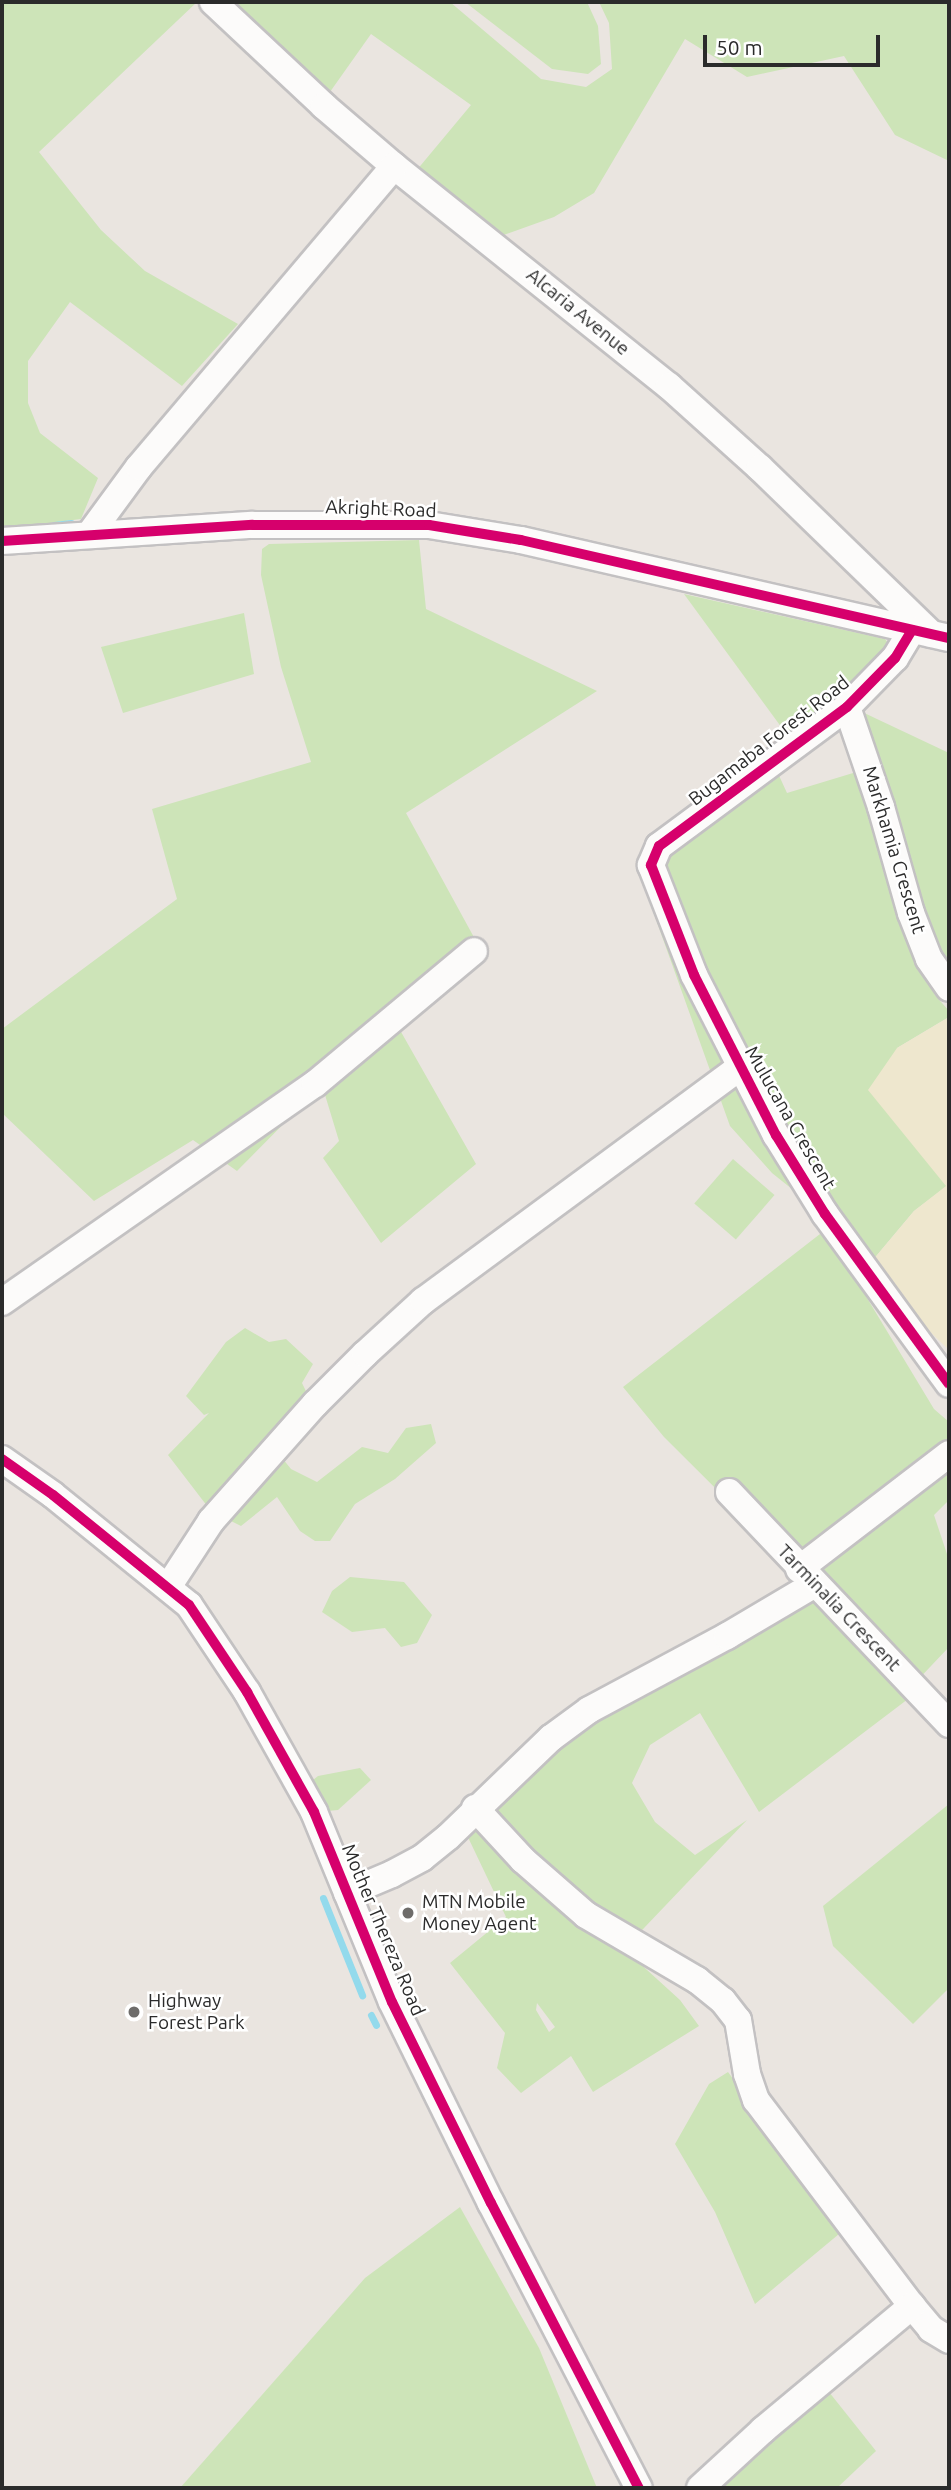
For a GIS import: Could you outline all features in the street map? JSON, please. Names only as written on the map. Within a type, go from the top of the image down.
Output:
[{"type":"street","name":"Alcaria Avenue","points":[[213,2],[324,106],[394,166],[669,386],[760,468],[931,634]]},
{"type":"street","points":[[89,534],[139,467],[394,166]]},
{"type":"street","name":"Akright Road","points":[[2,541],[252,525],[429,525],[521,540],[793,605],[931,634]]},
{"type":"street","name":"Bugamaba Forest Road","points":[[659,846],[846,707],[895,658],[931,634]]},
{"type":"street","name":"Markhamia Crescent","points":[[846,707],[877,794],[911,913],[929,959],[949,988]]},
{"type":"street","name":"Mulucana Crescent","points":[[659,846],[652,865],[654,877],[694,975],[739,1068],[825,1214],[949,1384]]},
{"type":"street","points":[[2,1302],[316,1084],[474,951]]},
{"type":"street","points":[[167,1587],[211,1521],[315,1404],[384,1336],[423,1301],[739,1068]]},
{"type":"street","points":[[347,1893],[422,1858],[448,1837],[475,1808],[551,1738],[589,1710],[727,1636],[807,1577],[949,1454]]},
{"type":"street","name":"Mother Thereza Road","points":[[2,1459],[53,1495],[189,1605],[275,1738],[314,1812],[392,2002],[491,2203],[588,2384],[639,2488]]},
{"type":"street","name":"Tarminalia Crescent","points":[[729,1492],[949,1724]]},
{"type":"street","points":[[475,1808],[523,1860],[586,1915],[697,1980],[723,2001],[738,2020],[747,2074],[756,2100],[912,2306],[931,2329],[949,2340]]},
{"type":"street","points":[[701,2488],[763,2430],[912,2306]]},
{"type":"green space","points":[[2,2],[197,2],[39,152],[101,230],[145,271],[238,324],[182,386],[70,302],[28,361],[28,403],[40,433],[98,478],[81,519],[2,529]]},
{"type":"green space","points":[[225,2],[450,2],[541,79],[586,87],[612,69],[609,23],[599,2],[949,2],[949,161],[895,135],[844,56],[747,77],[685,39],[594,193],[554,217],[498,237],[416,171],[471,105],[371,34],[325,99]]},
{"type":"green space","points":[[465,2],[587,2],[598,26],[601,64],[588,74],[552,69]]},
{"type":"green space","points":[[419,540],[426,609],[597,691],[406,813],[476,941],[392,1016],[476,1164],[381,1243],[323,1158],[339,1141],[322,1085],[237,1171],[193,1140],[94,1201],[2,1113],[2,1029],[177,899],[152,809],[311,762],[281,667],[261,575],[262,549],[269,544]]},
{"type":"green space","points":[[684,594],[885,639],[891,647],[888,656],[790,739]]},
{"type":"green space","points":[[244,613],[254,674],[123,713],[101,647]]},
{"type":"green space","points":[[860,711],[949,753],[949,974],[918,908]]},
{"type":"green space","points":[[776,769],[787,793],[863,770],[923,971],[935,995],[949,1011],[949,1017],[897,1048],[947,1186],[914,1211],[867,1267],[843,1230],[772,1173],[730,1126],[649,900],[649,868]]},
{"type":"green space","points":[[733,1159],[775,1195],[736,1240],[694,1204]]},
{"type":"green space","points":[[820,1234],[835,1245],[934,1409],[949,1422],[949,1500],[934,1515],[949,1560],[949,1647],[913,1685],[664,1437],[623,1387]]},
{"type":"green space","points":[[245,1328],[269,1342],[286,1339],[313,1364],[302,1383],[316,1412],[274,1448],[291,1469],[317,1482],[362,1447],[388,1453],[406,1428],[431,1424],[436,1443],[395,1479],[355,1504],[330,1541],[315,1541],[300,1531],[277,1497],[241,1526],[231,1521],[224,1528],[168,1455],[209,1413],[204,1415],[186,1396],[226,1342]]},
{"type":"green space","points":[[350,1577],[404,1582],[432,1615],[417,1643],[401,1647],[385,1628],[352,1632],[322,1612],[332,1591]]},
{"type":"green space","points":[[795,1581],[908,1699],[759,1812],[700,1713],[650,1745],[632,1783],[655,1822],[695,1855],[747,1820],[624,1949],[680,2000],[699,2026],[593,2092],[571,2056],[521,2093],[497,2068],[505,2033],[450,1963],[506,1917],[465,1831],[546,1740]],"holes":[[[537,2003],[555,2027],[549,2032],[536,2010]]]},
{"type":"green space","points":[[360,1768],[371,1780],[338,1810],[307,1813],[297,1793],[318,1776]]},
{"type":"green space","points":[[949,1804],[949,1988],[913,2024],[833,1946],[823,1906]]},
{"type":"green space","points":[[728,2072],[845,2229],[755,2304],[715,2212],[675,2144],[709,2084]]},
{"type":"green space","points":[[460,2207],[539,2348],[597,2488],[180,2488],[365,2278]]},
{"type":"green space","points":[[825,2387],[876,2451],[837,2488],[706,2488]]},
{"type":"sand","points":[[949,1017],[949,1350],[923,1325],[909,1335],[867,1267],[914,1211],[946,1186],[868,1090],[897,1048]]},
{"type":"waterway","points":[[54,525],[71,523]]},
{"type":"waterway","points":[[323,1898],[362,1995]]},
{"type":"waterway","points":[[371,2015],[376,2025]]},
{"type":"cycle path","points":[[2,541],[252,525],[429,525],[521,540],[949,638]]},
{"type":"cycle path","points":[[912,630],[895,658],[847,707],[659,846],[651,865],[694,975],[776,1135],[825,1214],[949,1384]]},
{"type":"cycle path","points":[[2,1459],[53,1495],[189,1605],[247,1692],[314,1812],[392,2002],[491,2203],[639,2488]]},
{"type":"place","name":"MTN Mobile Money Agent","points":[[408,1913]]},
{"type":"place","name":"Highway Forest Park","points":[[134,2012]]}]
